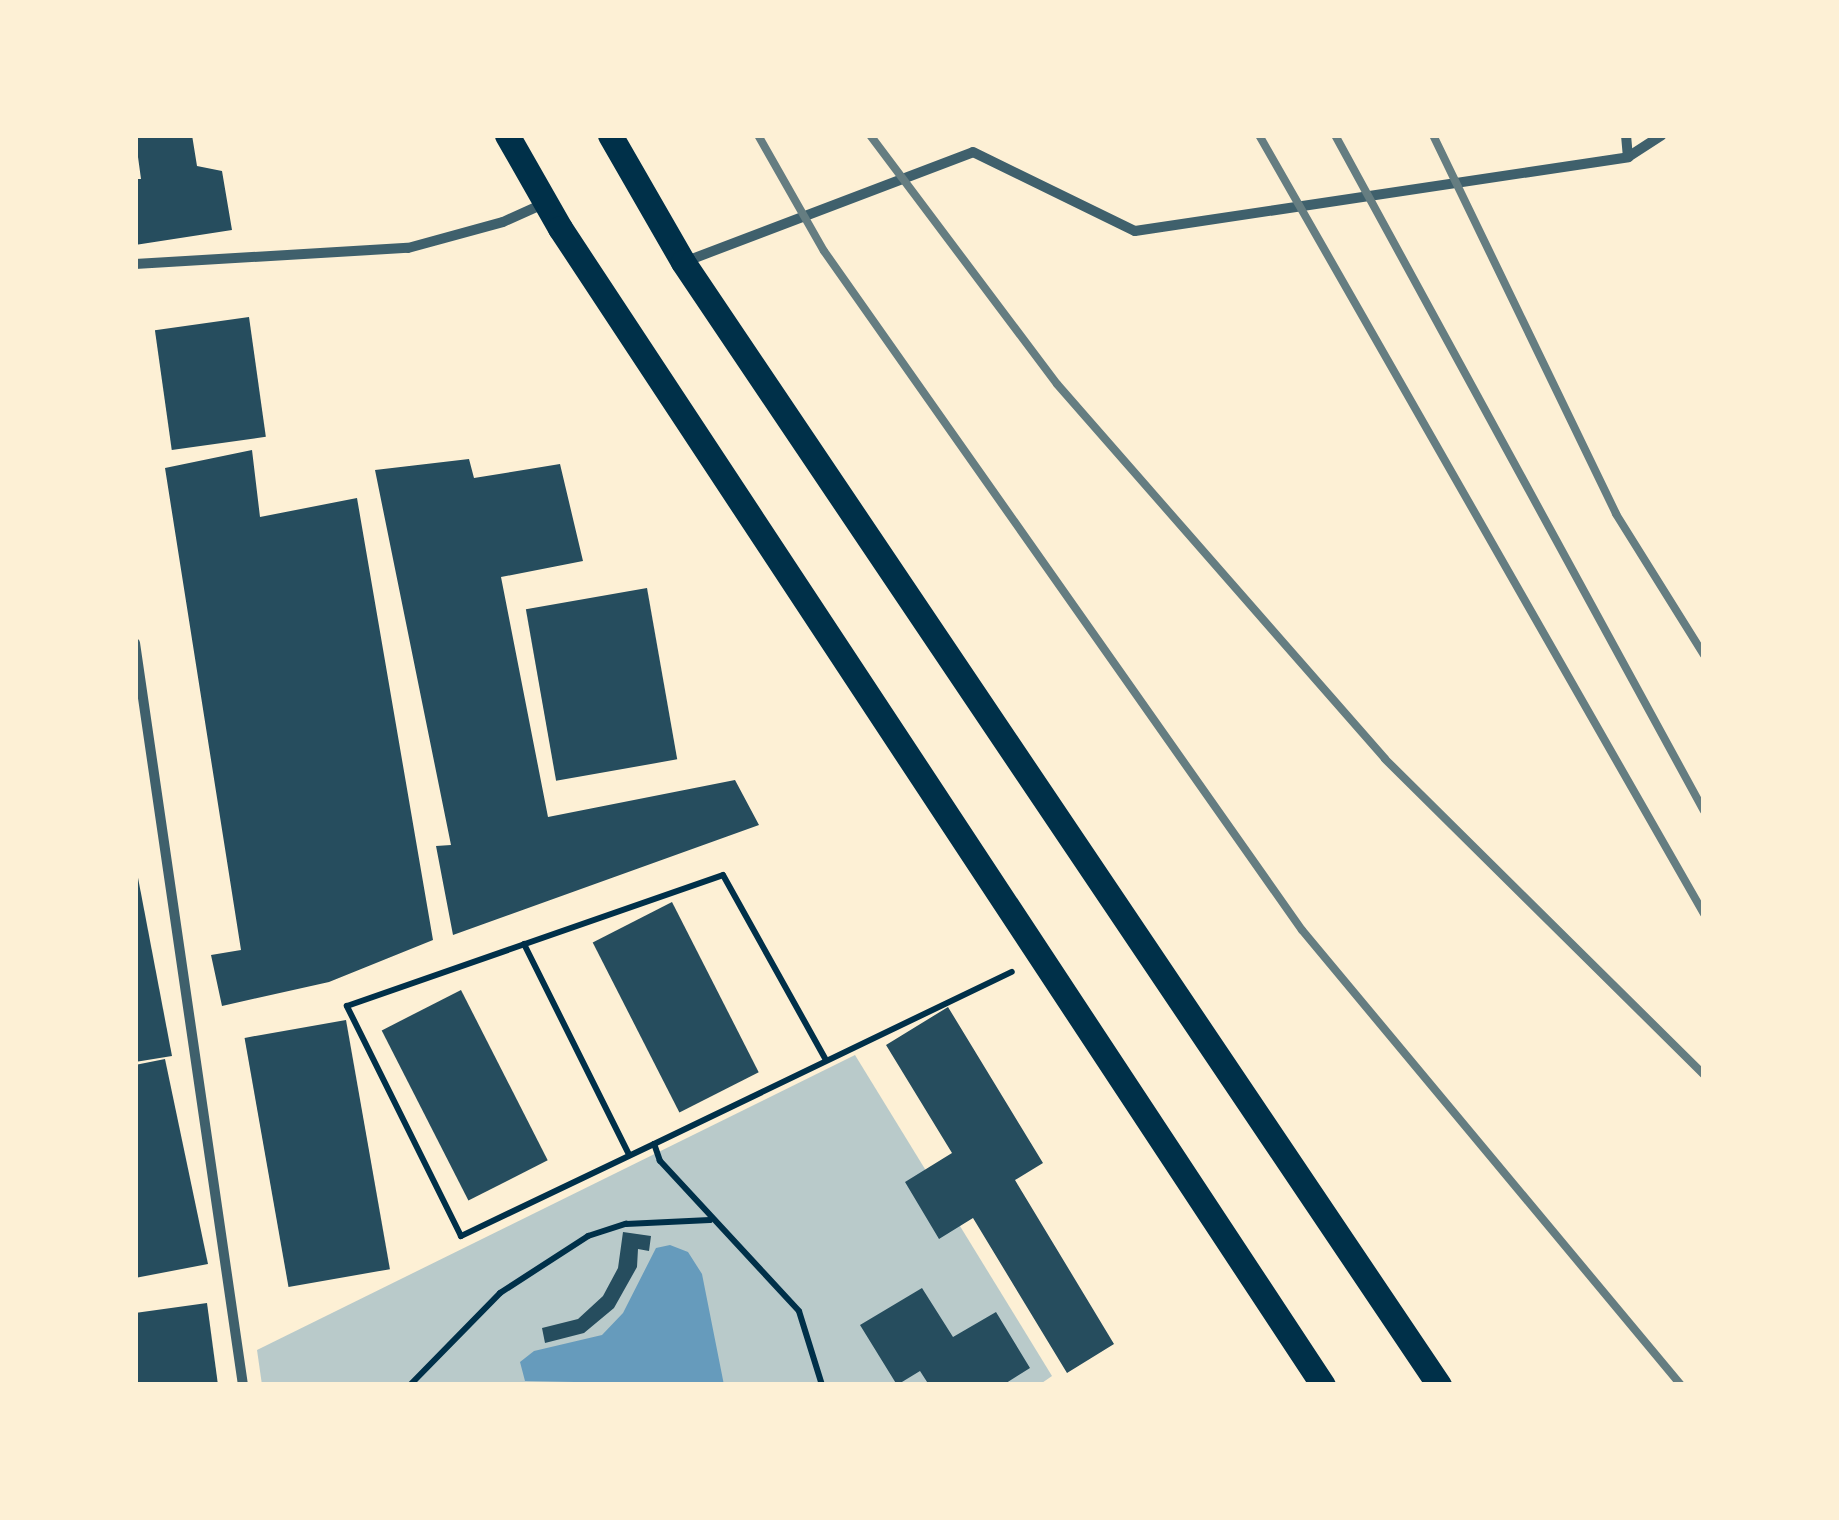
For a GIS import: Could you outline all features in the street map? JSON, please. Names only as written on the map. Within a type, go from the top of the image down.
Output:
[{"type":"main road","points":[[507,135],[546,203],[1323,1385]]},
{"type":"main road","points":[[610,135],[684,262],[1439,1385]]},
{"type":"street","points":[[1626,135],[1628,157]]},
{"type":"street","points":[[684,262],[973,152],[1135,231],[1628,157],[1662,135]]},
{"type":"street","points":[[135,264],[408,248],[503,222],[546,203]]},
{"type":"street","points":[[135,642],[242,1385]]},
{"type":"path","points":[[826,1058],[723,876],[347,1006],[461,1236],[826,1058],[1042,960]]},
{"type":"path","points":[[524,944],[629,1155]]},
{"type":"path","points":[[654,1144],[660,1161],[799,1310],[822,1385]]},
{"type":"path","points":[[410,1385],[500,1293],[588,1236],[626,1224],[712,1220]]},
{"type":"shaded area","points":[[855,1055],[1052,1376],[1039,1385],[262,1385],[257,1350]]},
{"type":"water","points":[[670,1245],[688,1252],[702,1274],[724,1385],[525,1381],[520,1362],[534,1351],[602,1335],[623,1313],[656,1248]]},
{"type":"building","points":[[135,135],[192,135],[197,166],[222,171],[232,230],[135,245],[135,179],[141,179]]},
{"type":"building","points":[[249,317],[266,437],[172,450],[155,330]]},
{"type":"building","points":[[252,450],[260,517],[357,498],[433,940],[329,982],[222,1006],[211,955],[241,950],[165,468]]},
{"type":"building","points":[[469,459],[474,478],[560,464],[583,561],[501,577],[548,817],[735,780],[759,825],[453,935],[436,846],[451,845],[375,470]]},
{"type":"building","points":[[647,588],[677,759],[556,781],[526,609]]},
{"type":"building","points":[[135,862],[172,1056],[135,1062]]},
{"type":"building","points":[[672,902],[759,1072],[679,1113],[593,942]]},
{"type":"building","points":[[461,990],[548,1160],[468,1201],[382,1030]]},
{"type":"building","points":[[948,1007],[1043,1163],[1015,1180],[1114,1344],[1067,1373],[973,1218],[939,1239],[905,1182],[952,1153],[886,1045]]},
{"type":"building","points":[[346,1020],[390,1269],[288,1287],[245,1038]]},
{"type":"building","points":[[165,1059],[208,1264],[135,1278],[135,1065]]},
{"type":"building","points":[[623,1232],[651,1236],[649,1251],[638,1249],[637,1267],[614,1308],[584,1333],[545,1343],[542,1328],[578,1319],[603,1296],[618,1268]]},
{"type":"building","points":[[922,1288],[953,1337],[996,1312],[1030,1368],[1003,1385],[929,1385],[920,1371],[897,1385],[860,1325]]},
{"type":"building","points":[[207,1303],[218,1385],[135,1385],[135,1313]]},
{"type":"railway","points":[[758,135],[824,251],[1302,930],[1681,1385]]},
{"type":"railway","points":[[870,135],[1057,384],[1385,759],[1704,1075]]},
{"type":"railway","points":[[1259,135],[1704,914]]},
{"type":"railway","points":[[1335,135],[1704,811]]},
{"type":"railway","points":[[1433,135],[1616,514],[1704,655]]}]
